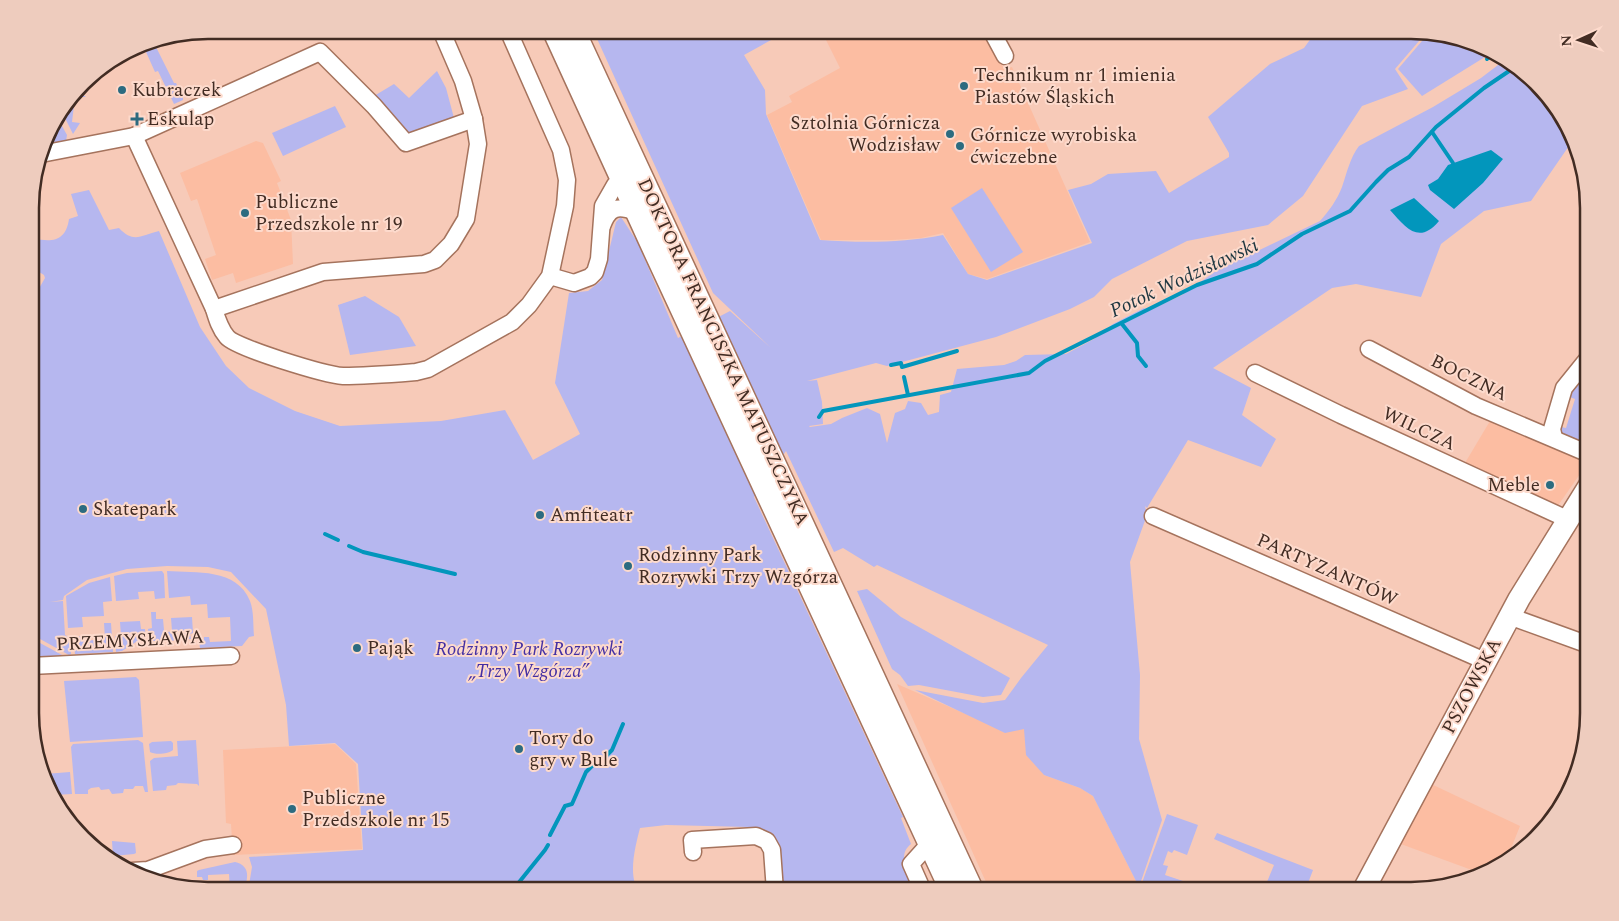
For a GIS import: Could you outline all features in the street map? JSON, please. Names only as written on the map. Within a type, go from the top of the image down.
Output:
[{"type":"main road","name":"DOKTORA FRANCISZKA MATUSZCZYKA","points":[[558,39],[630,175],[701,327],[826,570],[938,840],[949,882]]},
{"type":"main road","name":"DOKTORA FRANCISZKA MATUSZCZYKA","points":[[577,39],[630,175],[636,212],[701,327],[806,577],[938,840],[967,882]]},
{"type":"main road","name":"PSZOWSKA","points":[[1368,882],[1485,661],[1580,500]]},
{"type":"street","points":[[214,309],[323,272],[424,264],[435,260],[451,244],[466,219],[478,144],[474,119],[463,80],[445,39]]},
{"type":"street","points":[[134,136],[214,309],[219,325],[228,339],[259,353],[341,376],[428,370],[512,322],[528,305],[550,276],[565,206],[567,180],[561,150],[512,39]]},
{"type":"street","points":[[996,39],[1005,56]]},
{"type":"street","points":[[48,153],[134,136],[320,52],[374,106],[406,143],[474,119]]},
{"type":"street","points":[[550,276],[574,283],[590,277],[595,272],[599,259],[603,206],[610,192],[630,175]]},
{"type":"street","points":[[602,226],[606,215],[612,210],[624,208],[636,212]]},
{"type":"street","name":"BOCZNA","points":[[1369,349],[1476,406],[1580,450]]},
{"type":"street","points":[[1554,438],[1552,429],[1564,388],[1580,368]]},
{"type":"street","name":"WILCZA","points":[[1256,373],[1341,415],[1567,519]]},
{"type":"street","name":"PARTYZANTÓW","points":[[1153,516],[1485,661]]},
{"type":"street","points":[[1510,616],[1580,642]]},
{"type":"street","name":"PRZEMYSŁAWA","points":[[39,666],[231,656]]},
{"type":"street","points":[[693,852],[692,840],[756,836],[762,838],[767,841],[772,850],[774,882]]},
{"type":"street","points":[[919,882],[911,864],[938,840]]},
{"type":"street","points":[[146,870],[205,849],[233,844]]},
{"type":"shaded area","points":[[826,39],[989,39],[1004,69],[1012,67],[1090,242],[987,279],[968,274],[943,233],[921,238],[892,240],[821,240],[767,115],[792,102],[789,96],[840,68]]},
{"type":"shaded area","name":"Publiczne Przedszkole nr 19","points":[[256,141],[263,143],[281,181],[277,183],[291,220],[293,264],[236,283],[233,273],[212,280],[205,259],[216,255],[197,199],[191,201],[180,173]]},
{"type":"shaded area","points":[[1491,150],[1503,159],[1483,183],[1454,209],[1430,190],[1428,185],[1438,179],[1448,165]]},
{"type":"shaded area","points":[[1414,198],[1439,221],[1425,232],[1419,233],[1407,228],[1390,210]]},
{"type":"shaded area","points":[[1493,416],[1580,457],[1580,474],[1550,517],[1462,468]]},
{"type":"shaded area","points":[[897,684],[1005,731],[1024,726],[1044,775],[1080,788],[1093,796],[1136,882],[986,882]]},
{"type":"shaded area","name":"Publiczne Przedszkole nr 15","points":[[335,744],[356,764],[362,849],[233,855],[231,824],[226,823],[223,750]]},
{"type":"shaded area","points":[[1429,783],[1520,826],[1511,849],[1496,860],[1473,870],[1398,843]]},
{"type":"green space","name":"Rodzinny Park Rozrywki „Trzy Wzgórza”","points":[[597,39],[773,39],[744,55],[765,90],[766,114],[820,240],[882,242],[913,240],[943,235],[968,274],[987,280],[1092,243],[1068,190],[1091,184],[1108,174],[1156,171],[1169,193],[1229,157],[1229,153],[1208,117],[1270,64],[1304,48],[1310,39],[1420,39],[1395,69],[1408,89],[1362,106],[1303,196],[1268,225],[1187,241],[1112,279],[1094,297],[1070,309],[996,337],[887,366],[876,363],[807,381],[817,380],[822,402],[823,424],[810,427],[831,424],[867,408],[880,414],[887,443],[895,413],[905,409],[908,401],[921,403],[928,415],[939,412],[940,395],[951,392],[957,369],[1004,365],[1016,361],[1025,355],[1066,354],[1094,339],[1113,324],[1144,308],[1148,311],[1182,295],[1216,271],[1320,221],[1338,196],[1351,160],[1359,146],[1433,107],[1481,78],[1500,64],[1531,88],[1552,114],[1568,147],[1531,201],[1484,211],[1441,244],[1421,297],[1356,284],[1332,288],[1213,368],[1251,388],[1242,415],[1276,439],[1261,467],[1188,440],[1147,508],[1145,506],[1147,515],[1130,562],[1140,675],[1139,739],[1162,820],[1141,882],[1136,882],[1093,796],[1080,788],[1044,775],[1026,755],[1024,729],[1005,733],[915,690],[983,703],[1005,700],[1048,645],[877,565],[874,567],[843,548],[834,552],[786,451],[754,497],[903,817],[901,818],[911,844],[905,852],[904,862],[912,882],[783,882],[781,855],[768,840],[768,835],[749,827],[666,825],[640,828],[633,869],[635,882],[250,882],[252,867],[249,857],[363,850],[358,764],[335,743],[289,746],[286,705],[266,609],[231,572],[208,567],[167,566],[127,569],[87,580],[64,596],[63,600],[50,602],[63,601],[65,635],[70,638],[71,654],[69,655],[39,638],[39,288],[45,278],[39,272],[39,239],[57,239],[65,232],[69,219],[78,216],[71,194],[89,190],[109,230],[119,228],[129,236],[134,237],[159,231],[200,327],[226,366],[249,388],[295,411],[340,426],[441,421],[505,410],[533,460],[580,434],[555,383],[569,293],[588,291],[602,280],[616,222],[621,217],[638,243],[678,338],[730,311],[771,348],[713,293]]},
{"type":"green space","points":[[1423,40],[1455,44],[1486,56],[1422,96],[1398,69]]},
{"type":"green space","points":[[156,47],[183,100],[174,104],[158,71],[155,72],[146,51]]},
{"type":"green space","points":[[437,71],[446,88],[454,118],[412,136],[374,96],[394,84],[409,98]]},
{"type":"green space","points":[[74,105],[72,122],[80,123],[73,134],[65,118]]},
{"type":"green space","points":[[335,106],[346,127],[283,156],[272,133]]},
{"type":"green space","points":[[61,124],[67,135],[66,141],[52,144]]},
{"type":"green space","points":[[982,188],[1023,252],[991,272],[951,208]]},
{"type":"green space","points":[[365,296],[399,317],[416,346],[350,355],[338,305]]},
{"type":"green space","points":[[1580,373],[1580,446],[1558,436],[1556,426],[1566,428],[1575,399],[1564,395]]},
{"type":"green space","points":[[162,571],[164,574],[165,598],[155,599],[154,591],[138,592],[139,599],[116,601],[114,576],[127,573]]},
{"type":"green space","points":[[167,571],[214,574],[236,583],[244,590],[250,601],[253,614],[254,636],[249,637],[242,646],[200,648],[199,641],[204,640],[204,637],[209,637],[210,642],[231,641],[230,617],[208,618],[207,604],[191,605],[190,596],[169,598]]},
{"type":"green space","points":[[110,577],[112,601],[103,602],[104,616],[82,617],[83,627],[68,628],[66,596],[89,583]]},
{"type":"green space","points":[[867,589],[901,617],[1010,678],[1001,695],[983,697],[919,685],[908,686],[900,675],[892,669],[857,591]]},
{"type":"green space","points":[[151,612],[156,612],[156,619],[163,619],[165,641],[149,641],[148,629],[152,628]]},
{"type":"green space","points":[[192,617],[193,633],[190,634],[191,639],[168,641],[168,632],[172,631],[171,618]]},
{"type":"green space","points":[[140,621],[141,629],[145,629],[146,642],[136,642],[122,651],[116,652],[115,636],[121,636],[120,622]]},
{"type":"green space","points":[[104,623],[111,623],[113,652],[75,654],[73,637],[83,636],[84,641],[105,639]]},
{"type":"green space","points":[[39,642],[62,655],[65,658],[39,660]]},
{"type":"green space","points":[[136,677],[139,680],[143,737],[70,742],[64,681]]},
{"type":"green space","points":[[138,740],[143,743],[148,792],[145,792],[143,786],[135,786],[133,789],[124,789],[123,793],[112,794],[109,789],[101,790],[99,787],[91,788],[88,790],[88,794],[75,794],[71,747],[73,744]]},
{"type":"green space","points":[[196,740],[199,786],[197,784],[178,783],[167,786],[166,790],[153,791],[150,761],[154,758],[178,756],[177,741]]},
{"type":"green space","points":[[171,741],[173,743],[173,750],[158,754],[150,752],[149,744],[152,742]]},
{"type":"green space","points":[[70,772],[72,794],[60,795],[50,774]]},
{"type":"green space","points":[[1167,814],[1198,825],[1187,855],[1174,850],[1172,853],[1168,851],[1163,865],[1168,866],[1165,875],[1186,882],[1142,882]]},
{"type":"green space","points":[[1217,833],[1313,870],[1308,882],[1267,882],[1274,865],[1214,839]]},
{"type":"green space","points":[[112,841],[135,843],[136,853],[134,854],[117,856],[113,853]]},
{"type":"green space","points":[[235,862],[244,866],[247,873],[247,882],[229,882],[229,874],[208,875],[208,880],[203,880],[202,877],[197,877],[197,871]]},
{"type":"waterway","name":"Potok Wodzisławski","points":[[819,417],[823,411],[1029,373],[1045,361],[1197,285],[1257,264],[1302,234],[1350,211],[1388,170],[1409,157],[1436,127],[1484,88],[1509,71]]},
{"type":"waterway","points":[[1432,132],[1453,163]]},
{"type":"waterway","points":[[1122,324],[1137,343],[1138,356],[1146,366]]},
{"type":"waterway","points":[[891,365],[901,363],[902,367],[957,351]]},
{"type":"waterway","points":[[904,377],[908,395]]},
{"type":"waterway","points":[[325,534],[338,540]]},
{"type":"waterway","points":[[349,546],[363,552],[455,574]]},
{"type":"waterway","name":"Potok Wodzisławski","points":[[550,835],[565,806],[572,804],[586,772],[612,750],[623,724]]},
{"type":"waterway","name":"Potok Wodzisławski","points":[[519,882],[548,845]]},
{"type":"place","name":"Technikum nr 1 imienia Piastów Śląskich","points":[[964,86]]},
{"type":"place","name":"Kubraczek","points":[[122,90]]},
{"type":"place","name":"Eskulap","points":[[137,119]]},
{"type":"place","name":"Sztolnia Górnicza Wodzisław","points":[[950,134]]},
{"type":"place","name":"Górnicze wyrobiska ćwiczebne","points":[[960,146]]},
{"type":"place","name":"Publiczne Przedszkole nr 19","points":[[245,213]]},
{"type":"place","name":"Meble","points":[[1550,485]]},
{"type":"place","name":"Skatepark","points":[[83,509]]},
{"type":"place","name":"Amfiteatr","points":[[540,515]]},
{"type":"place","name":"Rodzinny Park Rozrywki Trzy Wzgórza","points":[[628,566]]},
{"type":"place","name":"Pająk","points":[[357,648]]},
{"type":"place","name":"Tory do gry w Bule","points":[[519,749]]},
{"type":"place","name":"Publiczne Przedszkole nr 15","points":[[292,809]]}]
